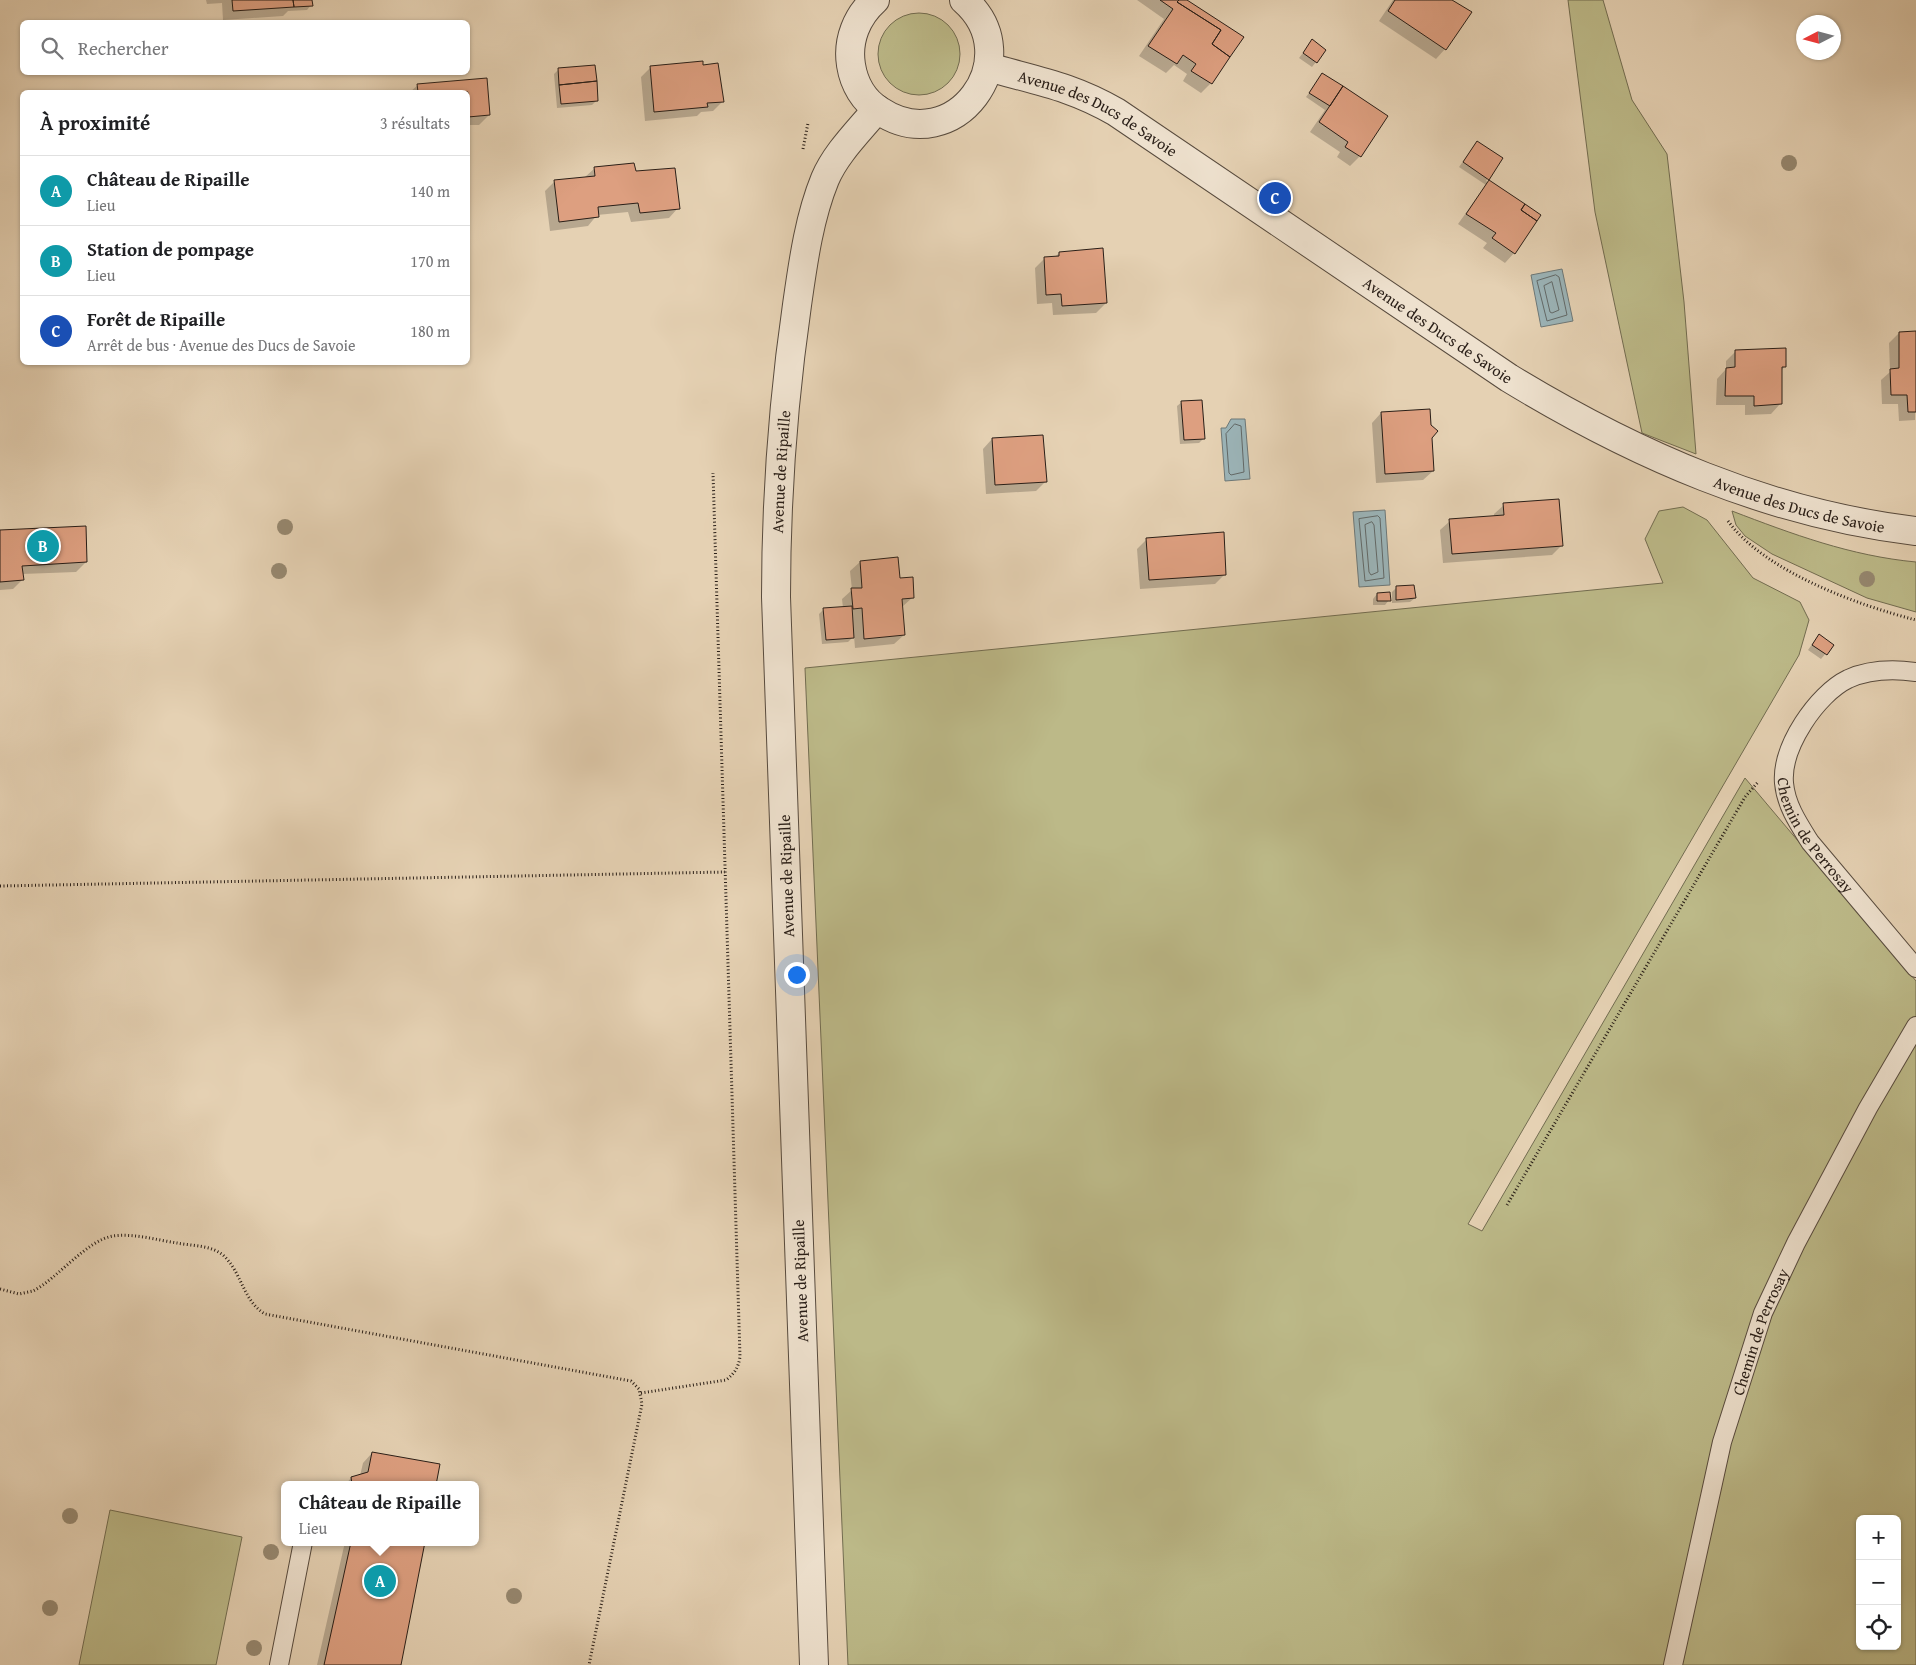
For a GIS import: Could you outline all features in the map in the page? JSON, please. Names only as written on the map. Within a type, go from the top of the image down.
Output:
[{"type":"street","points":[[875,0],[857,22],[851,40],[850,60],[858,88],[877,109],[906,123],[926,124],[946,119],[963,108],[977,94],[988,67],[989,43],[986,32],[976,13],[964,0]]},
{"type":"street","name":"Avenue des Ducs de Savoie","points":[[988,67],[1067,88],[1087,96],[1116,112],[1508,378],[1571,416],[1612,437],[1675,467],[1708,479],[1809,510],[1916,531]]},
{"type":"street","name":"Avenue de Ripaille","points":[[814,1665],[777,606],[777,508],[783,412],[790,350],[816,206],[826,178],[834,164],[877,109]]},
{"type":"lane","name":"Chemin de Perrosay","points":[[1916,672],[1882,671],[1864,673],[1846,680],[1832,691],[1802,726],[1792,743],[1786,761],[1784,781],[1787,800],[1796,821],[1810,842],[1916,968]]},
{"type":"lane","name":"Chemin de Perrosay","points":[[1673,1665],[1722,1442],[1763,1313],[1800,1235],[1868,1108],[1916,1026]]},
{"type":"lane","points":[[279,1665],[301,1546]]},
{"type":"path","points":[[641,1393],[716,1383],[734,1374],[739,1367],[713,473]]},
{"type":"path","points":[[1708,479],[1723,514],[1737,533],[1758,551],[1782,567],[1819,586],[1859,603],[1916,620]]},
{"type":"path","points":[[1508,1205],[1745,797],[1752,787],[1786,761]]},
{"type":"path","points":[[0,886],[726,872]]},
{"type":"path","points":[[0,1289],[19,1294],[32,1291],[105,1237],[126,1236],[204,1247],[223,1255],[251,1301],[265,1314],[625,1378],[634,1383],[641,1393],[642,1404],[589,1665]]},
{"type":"shaded area","points":[[1568,0],[1603,0],[1632,100],[1667,154],[1684,302],[1696,454],[1642,433],[1595,212]]},
{"type":"shaded area","points":[[919,13],[935,16],[948,25],[957,38],[960,54],[957,70],[948,83],[935,92],[919,95],[903,92],[890,83],[881,70],[878,54],[881,38],[890,25],[903,16]]},
{"type":"shaded area","points":[[1683,507],[1707,520],[1753,578],[1800,602],[1809,620],[1799,655],[1468,1224],[1482,1231],[1745,778],[1916,981],[1916,1665],[848,1665],[805,668],[1663,583],[1645,539],[1659,511]]},
{"type":"shaded area","points":[[1732,511],[1822,543],[1868,555],[1916,562],[1916,612],[1867,598],[1772,554],[1745,536],[1736,525]]},
{"type":"shaded area","points":[[110,1510],[242,1537],[216,1665],[79,1665]]},
{"type":"water","points":[[1562,269],[1573,321],[1541,327],[1531,275]]},
{"type":"water","points":[[1231,419],[1245,419],[1250,479],[1225,481],[1221,428],[1226,428]]},
{"type":"water","points":[[1385,510],[1390,585],[1359,587],[1353,512]]},
{"type":"building","points":[[232,0],[293,0],[294,7],[233,11]]},
{"type":"building","points":[[293,0],[312,0],[313,6],[294,7]]},
{"type":"building","points":[[1160,0],[1179,0],[1177,2],[1221,30],[1212,44],[1230,57],[1212,84],[1191,71],[1196,64],[1183,55],[1177,64],[1148,46],[1173,9]]},
{"type":"building","points":[[1179,0],[1187,0],[1244,37],[1230,57],[1212,44],[1221,30],[1177,2]]},
{"type":"building","points":[[1395,0],[1452,0],[1472,12],[1446,50],[1388,11]]},
{"type":"building","points":[[1312,39],[1326,50],[1317,63],[1303,53]]},
{"type":"building","points":[[703,61],[703,65],[718,63],[724,102],[707,103],[708,107],[654,112],[650,66]]},
{"type":"building","points":[[595,65],[597,81],[559,85],[558,68]]},
{"type":"building","points":[[1322,73],[1343,86],[1330,106],[1309,93]]},
{"type":"building","points":[[487,78],[490,115],[470,117],[470,90],[418,90],[417,84]]},
{"type":"building","points":[[597,81],[598,101],[561,104],[559,85]]},
{"type":"building","points":[[1343,86],[1388,116],[1361,157],[1345,147],[1348,142],[1319,122]]},
{"type":"building","points":[[1477,141],[1503,158],[1489,180],[1463,162]]},
{"type":"building","points":[[634,163],[636,171],[675,168],[680,209],[640,213],[638,203],[598,207],[599,217],[559,222],[554,180],[595,176],[594,167]]},
{"type":"building","points":[[1489,180],[1525,204],[1521,210],[1537,221],[1515,254],[1492,238],[1496,233],[1466,214]]},
{"type":"building","points":[[1525,204],[1541,215],[1537,221],[1521,210]]},
{"type":"building","points":[[1103,248],[1107,303],[1062,306],[1061,294],[1046,295],[1044,257],[1059,256],[1059,252]]},
{"type":"building","points":[[1916,331],[1916,412],[1908,412],[1907,395],[1891,395],[1890,369],[1899,368],[1899,332]]},
{"type":"building","points":[[1786,348],[1786,367],[1782,367],[1782,404],[1754,406],[1754,396],[1725,396],[1726,368],[1735,367],[1735,350]]},
{"type":"building","points":[[1202,400],[1205,439],[1184,440],[1181,401]]},
{"type":"building","points":[[1430,409],[1431,425],[1438,431],[1432,438],[1434,471],[1385,474],[1381,412]]},
{"type":"building","points":[[1043,435],[1047,482],[995,485],[992,438]]},
{"type":"building","points":[[1559,499],[1563,546],[1452,554],[1449,519],[1504,515],[1503,503]]},
{"type":"building","points":[[86,526],[87,562],[22,566],[24,580],[0,582],[0,530]]},
{"type":"building","points":[[1224,532],[1226,575],[1149,580],[1146,538]]},
{"type":"building","points":[[898,557],[900,578],[913,577],[914,598],[902,599],[905,635],[864,639],[862,608],[853,609],[851,588],[862,588],[860,561]]},
{"type":"building","points":[[1414,585],[1416,598],[1396,600],[1396,586]]},
{"type":"building","points":[[1390,592],[1391,601],[1377,601],[1377,593]]},
{"type":"building","points":[[852,606],[854,638],[826,640],[823,608]]},
{"type":"building","points":[[1819,634],[1834,645],[1827,655],[1812,645]]},
{"type":"building","points":[[372,1452],[440,1464],[437,1481],[352,1481],[351,1477],[368,1472]]},
{"type":"building","points":[[350,1546],[424,1546],[401,1665],[324,1665]]},
{"type":"place","name":"Forêt de Ripaille","points":[[1275,198]]},
{"type":"place","name":"Station de pompage","points":[[43,546]]},
{"type":"place","name":"Château de Ripaille","points":[[380,1581]]}]
